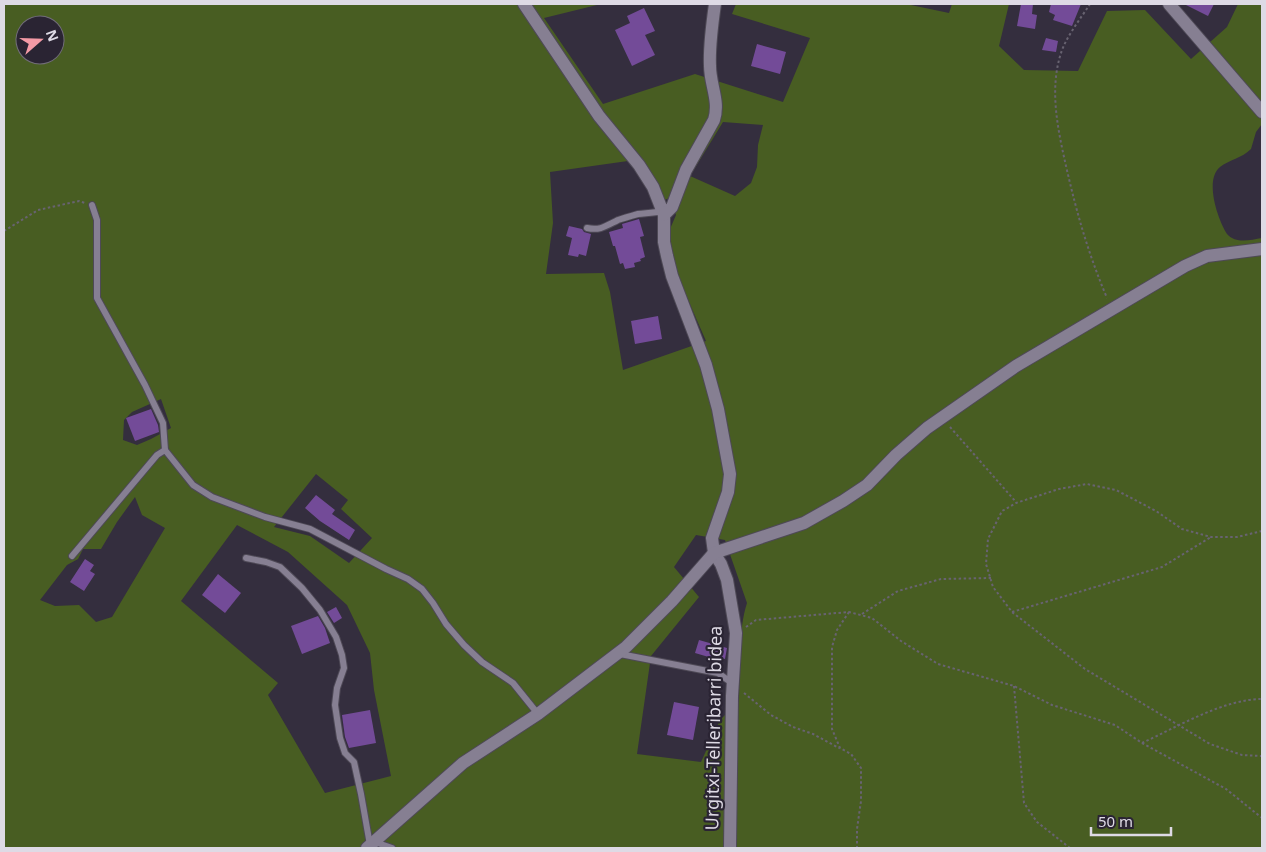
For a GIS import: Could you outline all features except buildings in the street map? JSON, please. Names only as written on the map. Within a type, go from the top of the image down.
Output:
[{"type":"street","points":[[524,4],[599,116],[639,165],[653,187],[663,213],[666,256],[706,365],[718,409],[730,474],[728,492],[712,538],[714,553]]},
{"type":"street","points":[[663,213],[672,207],[686,170],[716,113],[717,102],[711,81],[710,67],[710,47],[715,4]]},
{"type":"street","points":[[1169,4],[1262,112]]},
{"type":"street","points":[[371,846],[464,763],[538,714],[616,654],[672,602],[714,553],[804,523],[843,501],[867,485],[896,455],[927,428],[1016,366],[1185,266],[1208,256],[1262,249]]},
{"type":"street","name":"Urgitxi-Telleribarri bidea","points":[[714,553],[721,564],[727,580],[736,633],[732,684],[730,848]]},
{"type":"lane","points":[[92,205],[97,220],[97,298],[145,385],[163,424],[165,450],[193,485],[212,497],[265,518],[310,529],[379,566],[408,579],[422,589],[446,624],[464,645],[482,662],[513,683],[538,714]]},
{"type":"lane","points":[[587,228],[601,229],[619,220],[640,214],[663,213]]},
{"type":"lane","points":[[72,556],[157,454],[165,450]]},
{"type":"lane","points":[[246,558],[280,567],[308,595],[320,610],[336,637],[344,668],[337,688],[335,705],[340,738],[345,753],[354,762],[371,846],[392,848]]},
{"type":"lane","points":[[616,654],[718,673],[732,684]]},
{"type":"path","points":[[1090,4],[1062,51],[1057,69],[1056,98],[1060,136],[1078,217],[1091,260],[1112,309]]},
{"type":"path","points":[[4,231],[38,210],[79,201],[92,205]]},
{"type":"path","points":[[942,418],[1016,503]]},
{"type":"path","points":[[1262,531],[1237,537],[1211,537],[1182,529],[1156,511],[1116,490],[1087,484],[1059,489],[1016,503],[1002,511],[988,539],[986,564],[994,587],[1012,612],[1085,669],[1210,744],[1242,755],[1262,756]]},
{"type":"path","points":[[1012,612],[1162,567],[1211,537]]},
{"type":"path","points":[[862,614],[898,591],[941,579],[991,578]]},
{"type":"path","points":[[736,633],[756,620],[849,612],[862,614],[872,618],[901,641],[938,664],[1014,686],[1052,705],[1115,725],[1142,743],[1226,789],[1262,818]]},
{"type":"path","points":[[840,748],[832,729],[832,647],[837,630],[849,612]]},
{"type":"path","points":[[732,684],[771,715],[852,754],[861,768],[861,802],[857,829],[857,848]]},
{"type":"path","points":[[1014,686],[1024,803],[1037,822],[1070,848]]},
{"type":"path","points":[[1142,743],[1210,711],[1252,699],[1262,699]]},
{"type":"green space","points":[[4,4],[601,4],[544,18],[603,104],[695,74],[783,102],[810,38],[732,14],[736,4],[906,4],[949,13],[952,4],[1009,4],[999,46],[1024,70],[1078,71],[1107,11],[1145,10],[1191,59],[1227,27],[1238,4],[1262,4],[1262,124],[1256,132],[1251,149],[1244,155],[1220,167],[1215,173],[1213,190],[1217,210],[1227,234],[1239,240],[1262,238],[1262,848],[4,848]],"holes":[[[723,122],[763,125],[758,145],[757,167],[751,183],[735,196],[690,176]],[[642,159],[664,200],[670,198],[676,215],[670,229],[672,258],[706,341],[623,370],[610,292],[604,273],[546,274],[553,223],[550,172]],[[161,399],[171,428],[137,445],[123,440],[124,420],[132,412]],[[316,474],[348,500],[341,509],[372,538],[349,563],[310,536],[274,527]],[[135,497],[142,515],[165,528],[112,617],[96,622],[79,605],[55,606],[40,600],[67,565],[78,559],[83,549],[101,549]],[[237,525],[288,552],[347,605],[370,653],[374,690],[391,776],[325,793],[268,695],[278,683],[181,601]],[[696,535],[725,540],[747,603],[741,638],[739,701],[720,720],[701,762],[637,754],[651,656],[699,597],[674,567]]]}]
